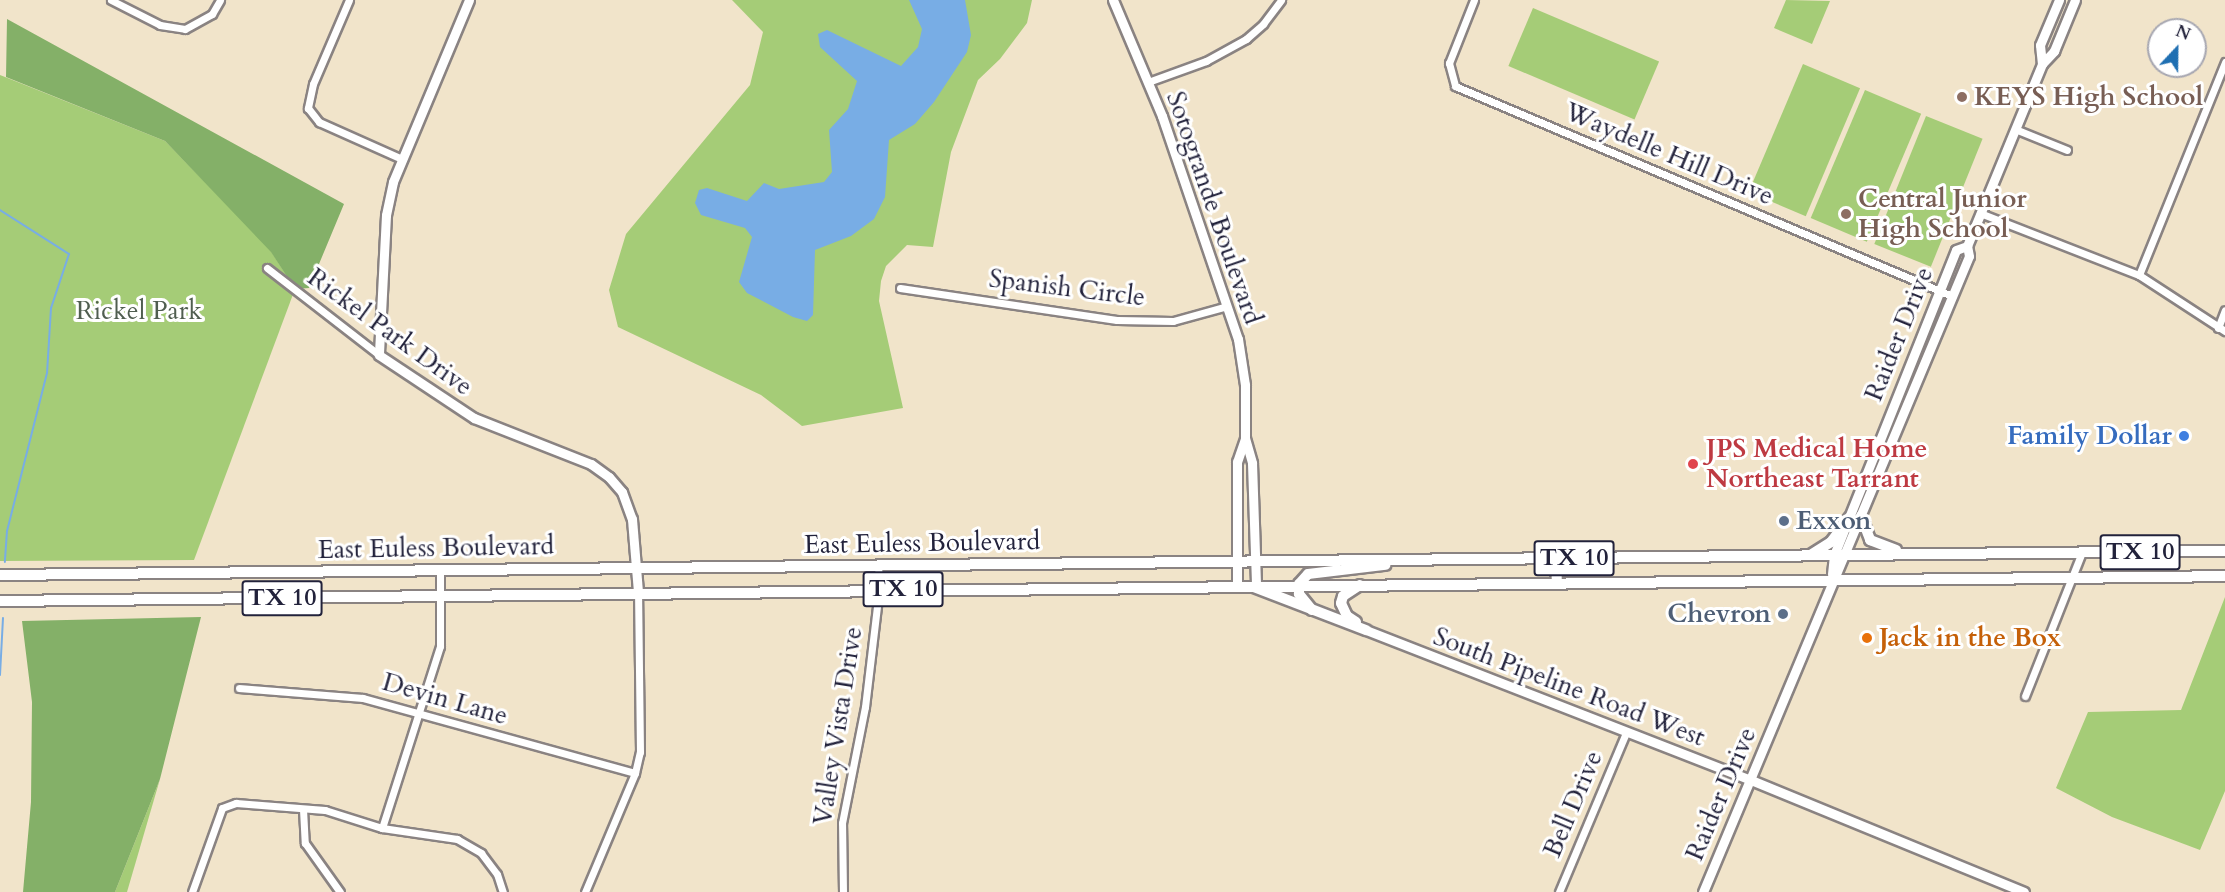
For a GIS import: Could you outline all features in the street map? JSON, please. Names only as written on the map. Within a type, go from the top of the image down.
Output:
[{"type":"main road","points":[[1806,556],[1831,542],[1855,517],[1875,544],[1917,554]]},
{"type":"main road","name":"TX 10","points":[[1839,555],[2225,551]]},
{"type":"main road","name":"East Euless Boulevard","points":[[0,575],[1839,555]]},
{"type":"main road","points":[[1556,558],[1557,583]]},
{"type":"main road","points":[[1312,610],[1300,600],[1299,584],[1317,570],[1378,567],[1409,559]]},
{"type":"main road","name":"TX 10","points":[[1832,580],[2225,576]]},
{"type":"main road","name":"East Euless Boulevard","points":[[0,601],[1299,584],[1832,580]]},
{"type":"main road","points":[[1361,584],[1343,596],[1341,603],[1347,616],[1366,630]]},
{"type":"main road","points":[[1247,585],[1366,630]]},
{"type":"street","points":[[111,0],[170,28],[198,25],[212,14],[220,0]]},
{"type":"street","points":[[349,0],[313,84],[308,108],[319,122],[400,158]]},
{"type":"street","points":[[379,355],[386,215],[400,158],[470,0]]},
{"type":"street","name":"Sotogrande Boulevard","points":[[1113,0],[1148,82],[1238,339],[1245,385],[1245,438],[1252,463],[1255,561],[1247,585]]},
{"type":"street","points":[[1148,82],[1206,61],[1246,39],[1263,24],[1281,0]]},
{"type":"street","name":"Waydelle Hill Drive","points":[[1474,0],[1449,63],[1455,86],[1952,296]]},
{"type":"street","name":"Raider Drive","points":[[2042,64],[2040,45],[2059,0]]},
{"type":"street","name":"Raider Drive","points":[[1703,892],[1832,580],[1839,555],[1855,517],[1883,463],[1969,256],[1967,246],[2042,64],[2054,51],[2075,0]]},
{"type":"street","points":[[2139,276],[2225,62]]},
{"type":"street","points":[[2015,129],[2067,150]]},
{"type":"street","points":[[1980,213],[2139,276],[2221,329],[2225,310]]},
{"type":"street","name":"Raider Drive","points":[[1855,517],[1872,458],[1956,250],[1967,246]]},
{"type":"street","name":"Rickel Park Drive","points":[[267,268],[379,355],[474,418],[591,464],[609,477],[629,506],[638,592]]},
{"type":"street","name":"Spanish Circle","points":[[900,288],[1117,320],[1173,321],[1227,306]]},
{"type":"street","name":"Sotogrande Boulevard","points":[[1245,438],[1237,462],[1238,561],[1247,585]]},
{"type":"street","points":[[1872,458],[1883,463]]},
{"type":"street","points":[[2025,696],[2075,577],[2082,552]]},
{"type":"street","name":"Valley Vista Drive","points":[[843,892],[842,823],[865,707],[879,589],[878,566]]},
{"type":"street","points":[[382,828],[440,646],[440,571]]},
{"type":"street","points":[[585,892],[635,773],[640,752],[638,592]]},
{"type":"street","name":"South Pipeline Road West","points":[[1366,630],[1751,780],[2024,892]]},
{"type":"street","name":"Devin Lane","points":[[239,688],[363,698],[419,712],[539,749],[635,773]]},
{"type":"street","name":"Bell Drive","points":[[1559,892],[1626,733]]},
{"type":"street","points":[[192,892],[222,808],[228,803],[325,810],[382,828],[457,839],[481,853],[497,874],[503,892]]},
{"type":"street","points":[[303,809],[305,843],[340,892]]},
{"type":"green space","points":[[732,0],[1032,0],[1027,23],[1000,59],[978,80],[951,152],[933,247],[907,245],[886,266],[881,281],[879,301],[903,408],[802,426],[761,395],[618,327],[609,290],[626,234],[750,85],[763,32]]},
{"type":"green space","points":[[1786,0],[1830,1],[1812,44],[1774,28]]},
{"type":"green space","points":[[1533,8],[1659,62],[1634,120],[1508,66]]},
{"type":"green space","points":[[7,19],[344,204],[309,288],[295,289],[271,252],[165,141],[6,77]]},
{"type":"green space","points":[[1803,64],[1860,88],[1806,216],[1749,192]]},
{"type":"green space","name":"Rickel Park","points":[[0,75],[165,141],[269,248],[295,289],[194,560],[0,561]]},
{"type":"green space","points":[[1865,90],[1921,114],[1867,242],[1811,218]]},
{"type":"green space","points":[[1926,116],[1983,139],[1931,267],[1874,244]]},
{"type":"green space","points":[[2225,597],[2225,791],[2200,850],[2112,817],[2056,788],[2088,712],[2181,710]]},
{"type":"green space","points":[[201,617],[160,779],[115,892],[23,892],[31,802],[32,702],[22,621]]},
{"type":"green space","points":[[160,779],[127,892],[115,892]]},
{"type":"water","points":[[909,0],[965,0],[971,35],[967,52],[934,102],[915,124],[889,140],[885,197],[874,219],[851,236],[815,250],[813,315],[807,321],[793,317],[747,293],[739,282],[752,237],[745,228],[701,215],[695,203],[699,190],[707,188],[747,201],[764,183],[779,189],[824,182],[832,172],[829,130],[848,109],[857,81],[820,47],[818,34],[827,30],[901,66],[918,47],[922,29]]},
{"type":"waterway","points":[[0,210],[69,254],[51,308],[47,373],[7,531],[5,562]]},
{"type":"waterway","points":[[0,675],[3,618]]},
{"type":"place","name":"KEYS High School","points":[[1962,97]]},
{"type":"place","name":"Central Junior High School","points":[[1846,214]]},
{"type":"place","name":"Family Dollar","points":[[2184,436]]},
{"type":"place","name":"JPS Medical Home Northeast Tarrant","points":[[1693,464]]},
{"type":"place","name":"Exxon","points":[[1784,521]]},
{"type":"place","name":"Chevron","points":[[1783,614]]},
{"type":"place","name":"Jack in the Box","points":[[1867,638]]}]
